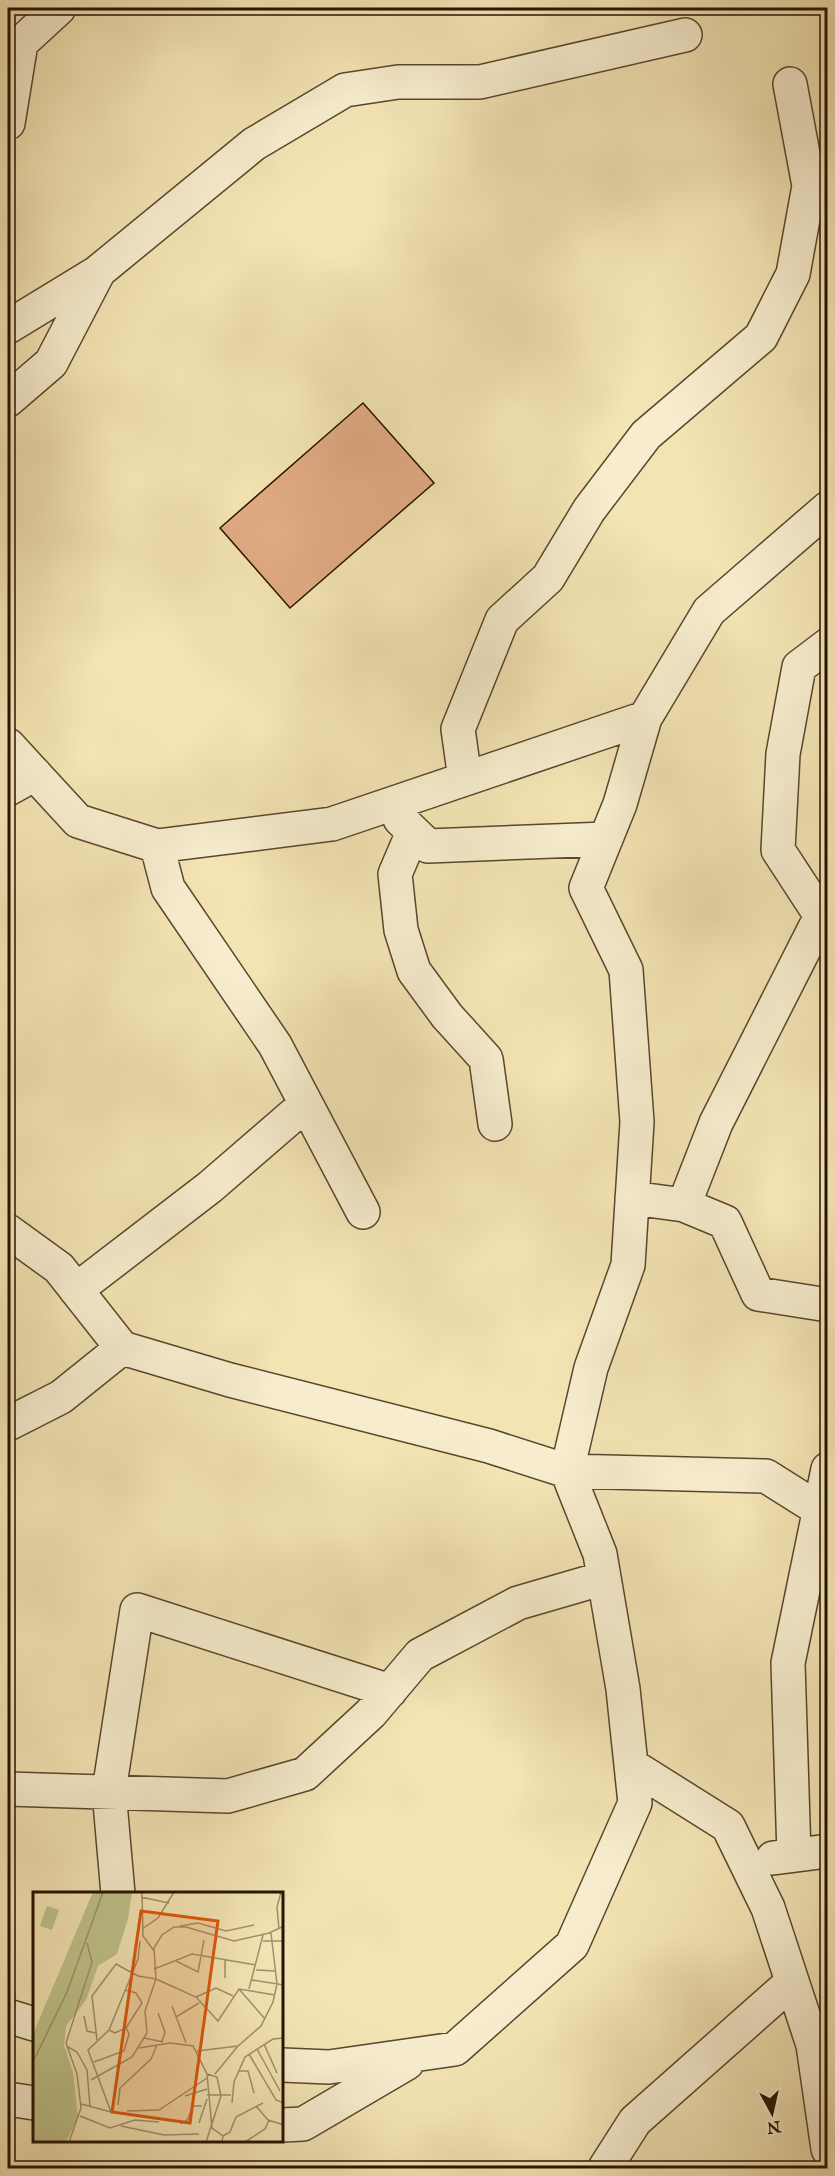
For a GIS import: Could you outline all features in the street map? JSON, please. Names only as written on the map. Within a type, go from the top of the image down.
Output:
[{"type":"street","points":[[8,123],[21,43],[59,8]]},
{"type":"street","points":[[8,327],[99,271],[254,144],[345,90],[398,82],[480,82],[685,35]]},
{"type":"street","points":[[465,779],[458,729],[502,620],[548,578],[590,510],[646,435],[761,337],[793,274],[809,186],[790,84]]},
{"type":"street","points":[[8,400],[51,363],[99,271]]},
{"type":"street","points":[[284,2065],[329,2067],[455,2049],[572,1945],[635,1803],[624,1689],[600,1554],[567,1471],[591,1368],[628,1265],[637,1122],[626,970],[586,888],[620,804],[645,718],[709,611],[828,508]]},
{"type":"street","points":[[684,1205],[716,1123],[824,913],[778,850],[783,754],[799,667],[828,645]]},
{"type":"street","points":[[8,745],[21,782],[78,821],[157,846],[332,824],[645,718]]},
{"type":"street","points":[[385,805],[428,846],[606,839]]},
{"type":"street","points":[[413,832],[395,874],[401,930],[414,971],[447,1016],[486,1059],[495,1124]]},
{"type":"street","points":[[157,846],[168,888],[275,1044],[363,1212]]},
{"type":"street","points":[[76,1290],[210,1187],[306,1104]]},
{"type":"street","points":[[632,1198],[684,1205],[725,1222],[758,1294],[828,1305]]},
{"type":"street","points":[[8,1231],[59,1268],[122,1348],[230,1380],[489,1446],[567,1471],[766,1476],[823,1513]]},
{"type":"street","points":[[8,1424],[61,1397],[122,1348]]},
{"type":"street","points":[[794,1855],[788,1663],[823,1513],[828,1469]]},
{"type":"street","points":[[8,1789],[228,1796],[305,1774],[371,1713],[420,1655],[518,1603],[604,1578]]},
{"type":"street","points":[[118,1892],[109,1791],[137,1610],[390,1691]]},
{"type":"street","points":[[631,1765],[728,1826],[768,1908],[792,1982],[817,2023],[813,2045],[824,2095],[828,2149]]},
{"type":"street","points":[[745,1862],[828,1851]]},
{"type":"street","points":[[605,2169],[635,2121],[792,1982]]},
{"type":"street","points":[[8,2016],[33,2024]]},
{"type":"street","points":[[284,2125],[303,2124],[422,2054]]},
{"type":"street","points":[[8,2099],[33,2103]]},
{"type":"building","points":[[363,403],[434,483],[290,608],[220,528]]}]
